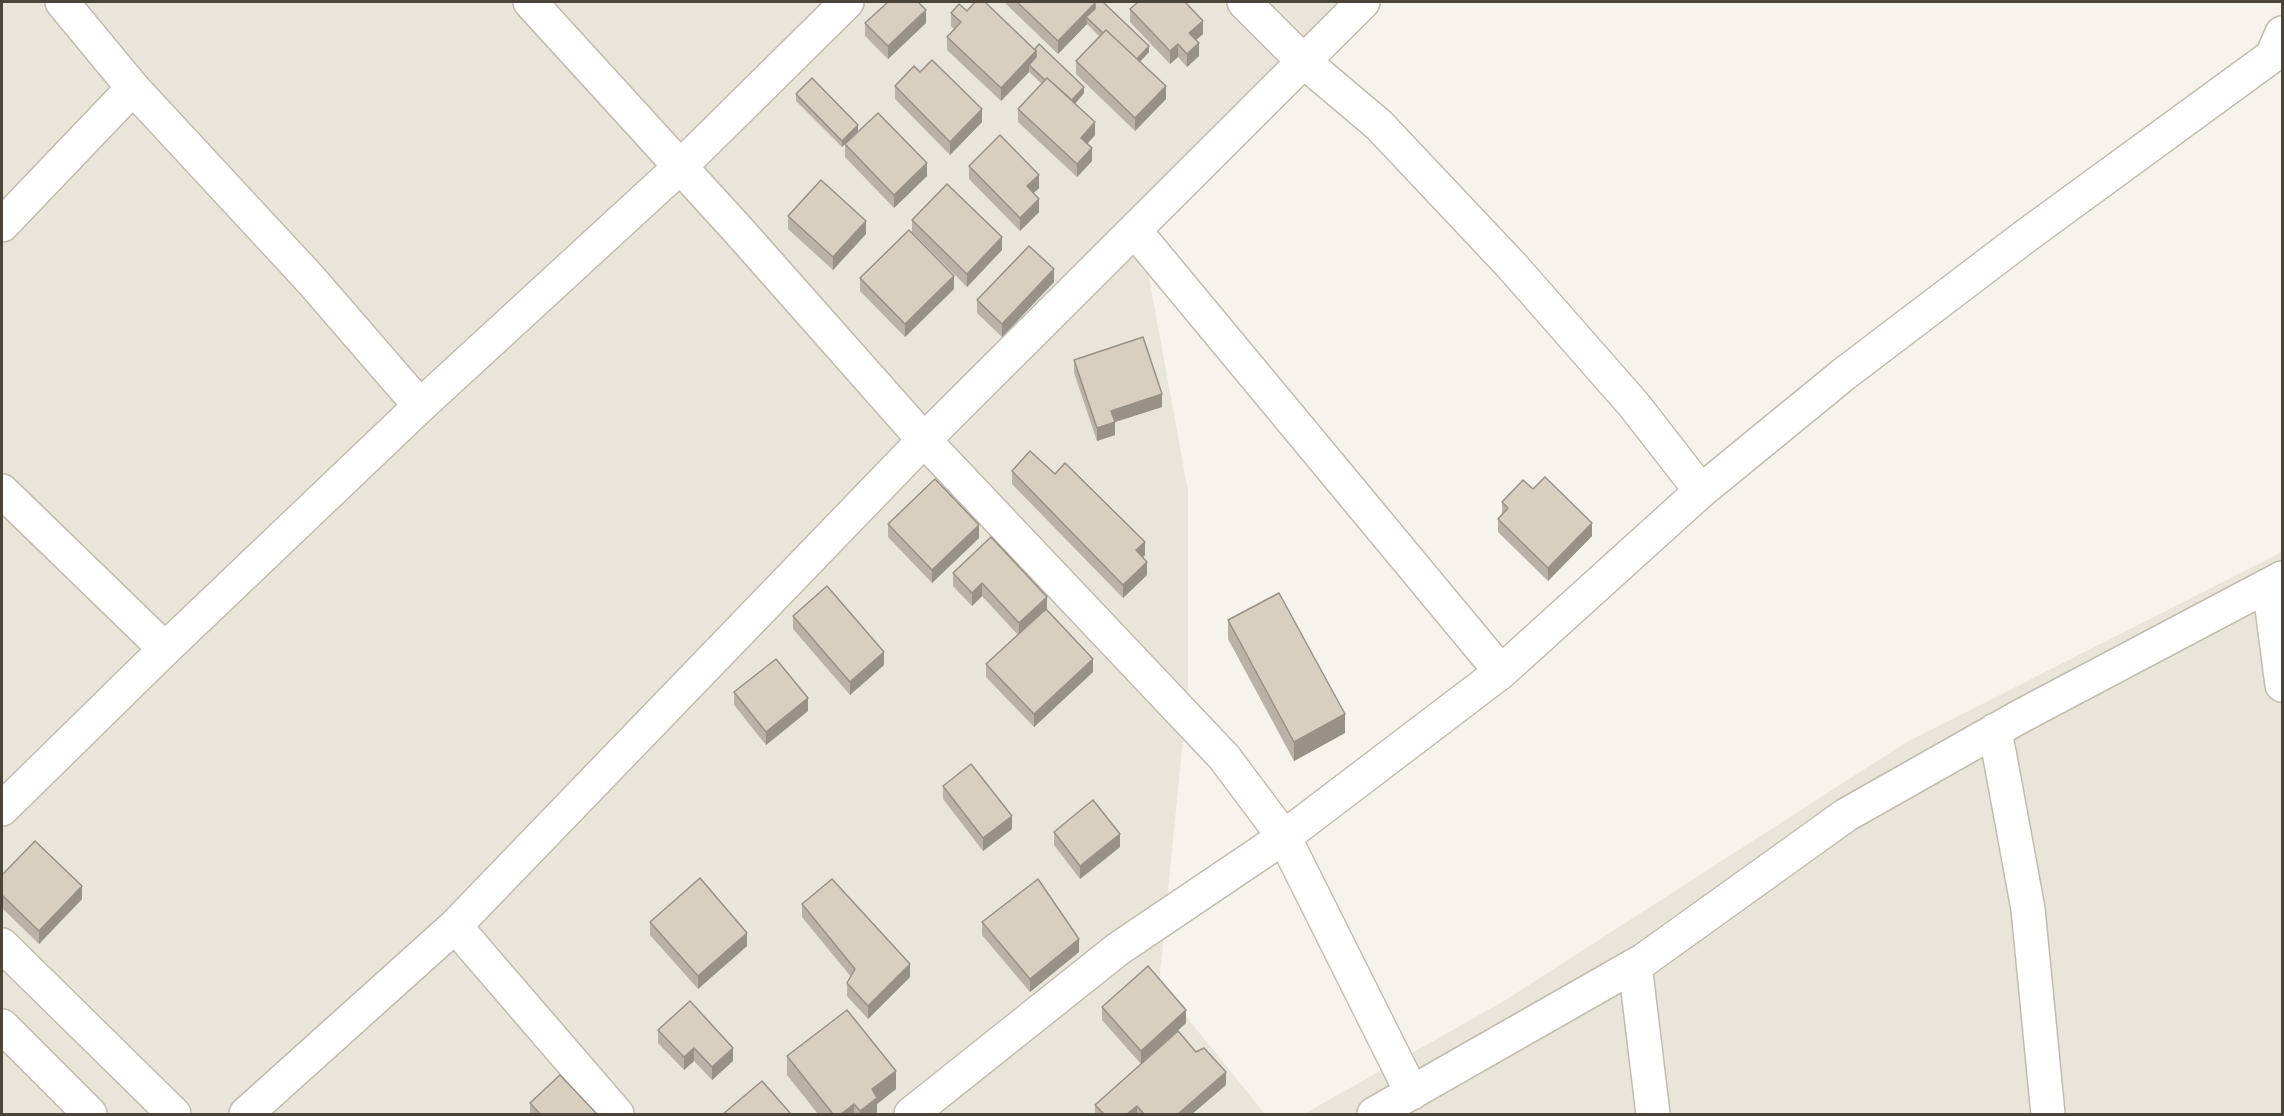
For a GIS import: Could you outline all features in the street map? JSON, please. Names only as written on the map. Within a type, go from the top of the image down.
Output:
[{"type":"street","points":[[62,2],[133,88],[311,280],[420,406]]},
{"type":"street","points":[[531,2],[924,440],[1224,757],[1284,837],[1412,1093]]},
{"type":"street","points":[[2,809],[165,649],[420,406],[680,167],[847,2]]},
{"type":"street","points":[[1244,2],[1302,60],[1379,125],[1512,266],[1634,405],[1701,491]]},
{"type":"street","points":[[246,1114],[455,926],[924,440],[1136,231],[1302,60],[1363,2]]},
{"type":"street","points":[[911,1114],[1118,949],[1284,837],[1501,672],[1701,491],[1845,374],[2026,235],[2272,56],[2283,33]]},
{"type":"street","points":[[2,225],[133,88]]},
{"type":"street","points":[[1136,231],[1501,672]]},
{"type":"street","points":[[2,491],[165,649]]},
{"type":"street","points":[[1374,1114],[1635,965],[1846,815],[1995,730],[2276,582],[2283,685]]},
{"type":"street","points":[[1995,730],[2028,909],[2048,1114]]},
{"type":"street","points":[[455,926],[617,1114]]},
{"type":"street","points":[[2,945],[174,1114]]},
{"type":"street","points":[[1635,965],[1653,1114]]},
{"type":"street","points":[[2,1026],[90,1114]]},
{"type":"shaded area","points":[[2,2],[1374,2],[1140,228],[1188,491],[1188,688],[1159,983],[1265,1114],[2,1114]]},
{"type":"shaded area","points":[[2282,552],[2282,1114],[1304,1114],[1504,1001],[1905,743]]},
{"type":"building","points":[[888,2],[918,2],[926,10],[888,46],[865,23]]},
{"type":"building","points":[[975,2],[985,2],[1036,51],[1001,88],[947,37],[961,22],[951,13],[959,4],[967,11]]},
{"type":"building","points":[[1017,2],[1093,2],[1095,3],[1058,41]]},
{"type":"building","points":[[1093,2],[1103,2],[1149,46],[1137,59],[1106,30],[1103,33],[1086,17],[1095,9]]},
{"type":"building","points":[[1138,2],[1185,2],[1203,21],[1189,33],[1199,43],[1187,54],[1178,44],[1170,51],[1130,9]]},
{"type":"building","points":[[1106,30],[1166,86],[1135,118],[1076,61]]},
{"type":"building","points":[[1039,44],[1084,87],[1072,100],[1029,65],[1036,57],[1035,49]]},
{"type":"building","points":[[932,60],[982,109],[950,142],[895,86],[914,66],[920,72]]},
{"type":"building","points":[[812,78],[858,125],[842,141],[796,94]]},
{"type":"building","points":[[1047,78],[1095,122],[1081,138],[1092,148],[1077,164],[1018,109]]},
{"type":"building","points":[[878,113],[927,163],[894,195],[845,144]]},
{"type":"building","points":[[1000,135],[1039,175],[1027,186],[1039,199],[1020,218],[969,166]]},
{"type":"building","points":[[821,180],[866,221],[833,257],[788,216]]},
{"type":"building","points":[[947,184],[1002,237],[967,274],[912,220]]},
{"type":"building","points":[[909,230],[954,276],[905,324],[860,278]]},
{"type":"building","points":[[1029,246],[1054,269],[1002,324],[977,300]]},
{"type":"building","points":[[1143,337],[1162,394],[1111,411],[1115,422],[1097,428],[1074,360]]},
{"type":"building","points":[[1030,451],[1055,474],[1065,463],[1145,542],[1136,550],[1147,562],[1123,585],[1012,471]]},
{"type":"building","points":[[1545,477],[1592,523],[1548,568],[1498,519],[1508,508],[1502,502],[1523,480],[1533,489]]},
{"type":"building","points":[[935,479],[979,525],[932,570],[888,524]]},
{"type":"building","points":[[991,537],[1047,597],[1019,623],[982,583],[972,593],[953,573]]},
{"type":"building","points":[[827,586],[884,652],[850,682],[793,616]]},
{"type":"building","points":[[1279,593],[1345,714],[1294,742],[1228,620]]},
{"type":"building","points":[[1046,609],[1093,659],[1034,714],[986,664]]},
{"type":"building","points":[[776,659],[808,698],[766,732],[734,692]]},
{"type":"building","points":[[971,764],[1012,816],[983,838],[943,786]]},
{"type":"building","points":[[1093,800],[1120,834],[1080,866],[1054,832]]},
{"type":"building","points":[[35,841],[82,886],[39,931],[2,895],[2,875]]},
{"type":"building","points":[[700,878],[747,933],[698,976],[650,922]]},
{"type":"building","points":[[832,879],[910,964],[868,1006],[847,983],[855,969],[802,904]]},
{"type":"building","points":[[1038,879],[1079,939],[1030,979],[982,922]]},
{"type":"building","points":[[1148,966],[1186,1010],[1141,1051],[1102,1007]]},
{"type":"building","points":[[690,1001],[733,1048],[712,1067],[694,1048],[684,1057],[658,1030]]},
{"type":"building","points":[[847,1010],[896,1071],[872,1089],[877,1098],[860,1111],[854,1104],[841,1114],[833,1114],[787,1056]]},
{"type":"building","points":[[1178,1031],[1196,1052],[1204,1048],[1226,1072],[1178,1114],[1144,1114],[1137,1106],[1127,1114],[1104,1114],[1095,1105]]},
{"type":"building","points":[[560,1075],[597,1114],[540,1114],[530,1103]]},
{"type":"building","points":[[762,1081],[791,1114],[723,1114]]}]
